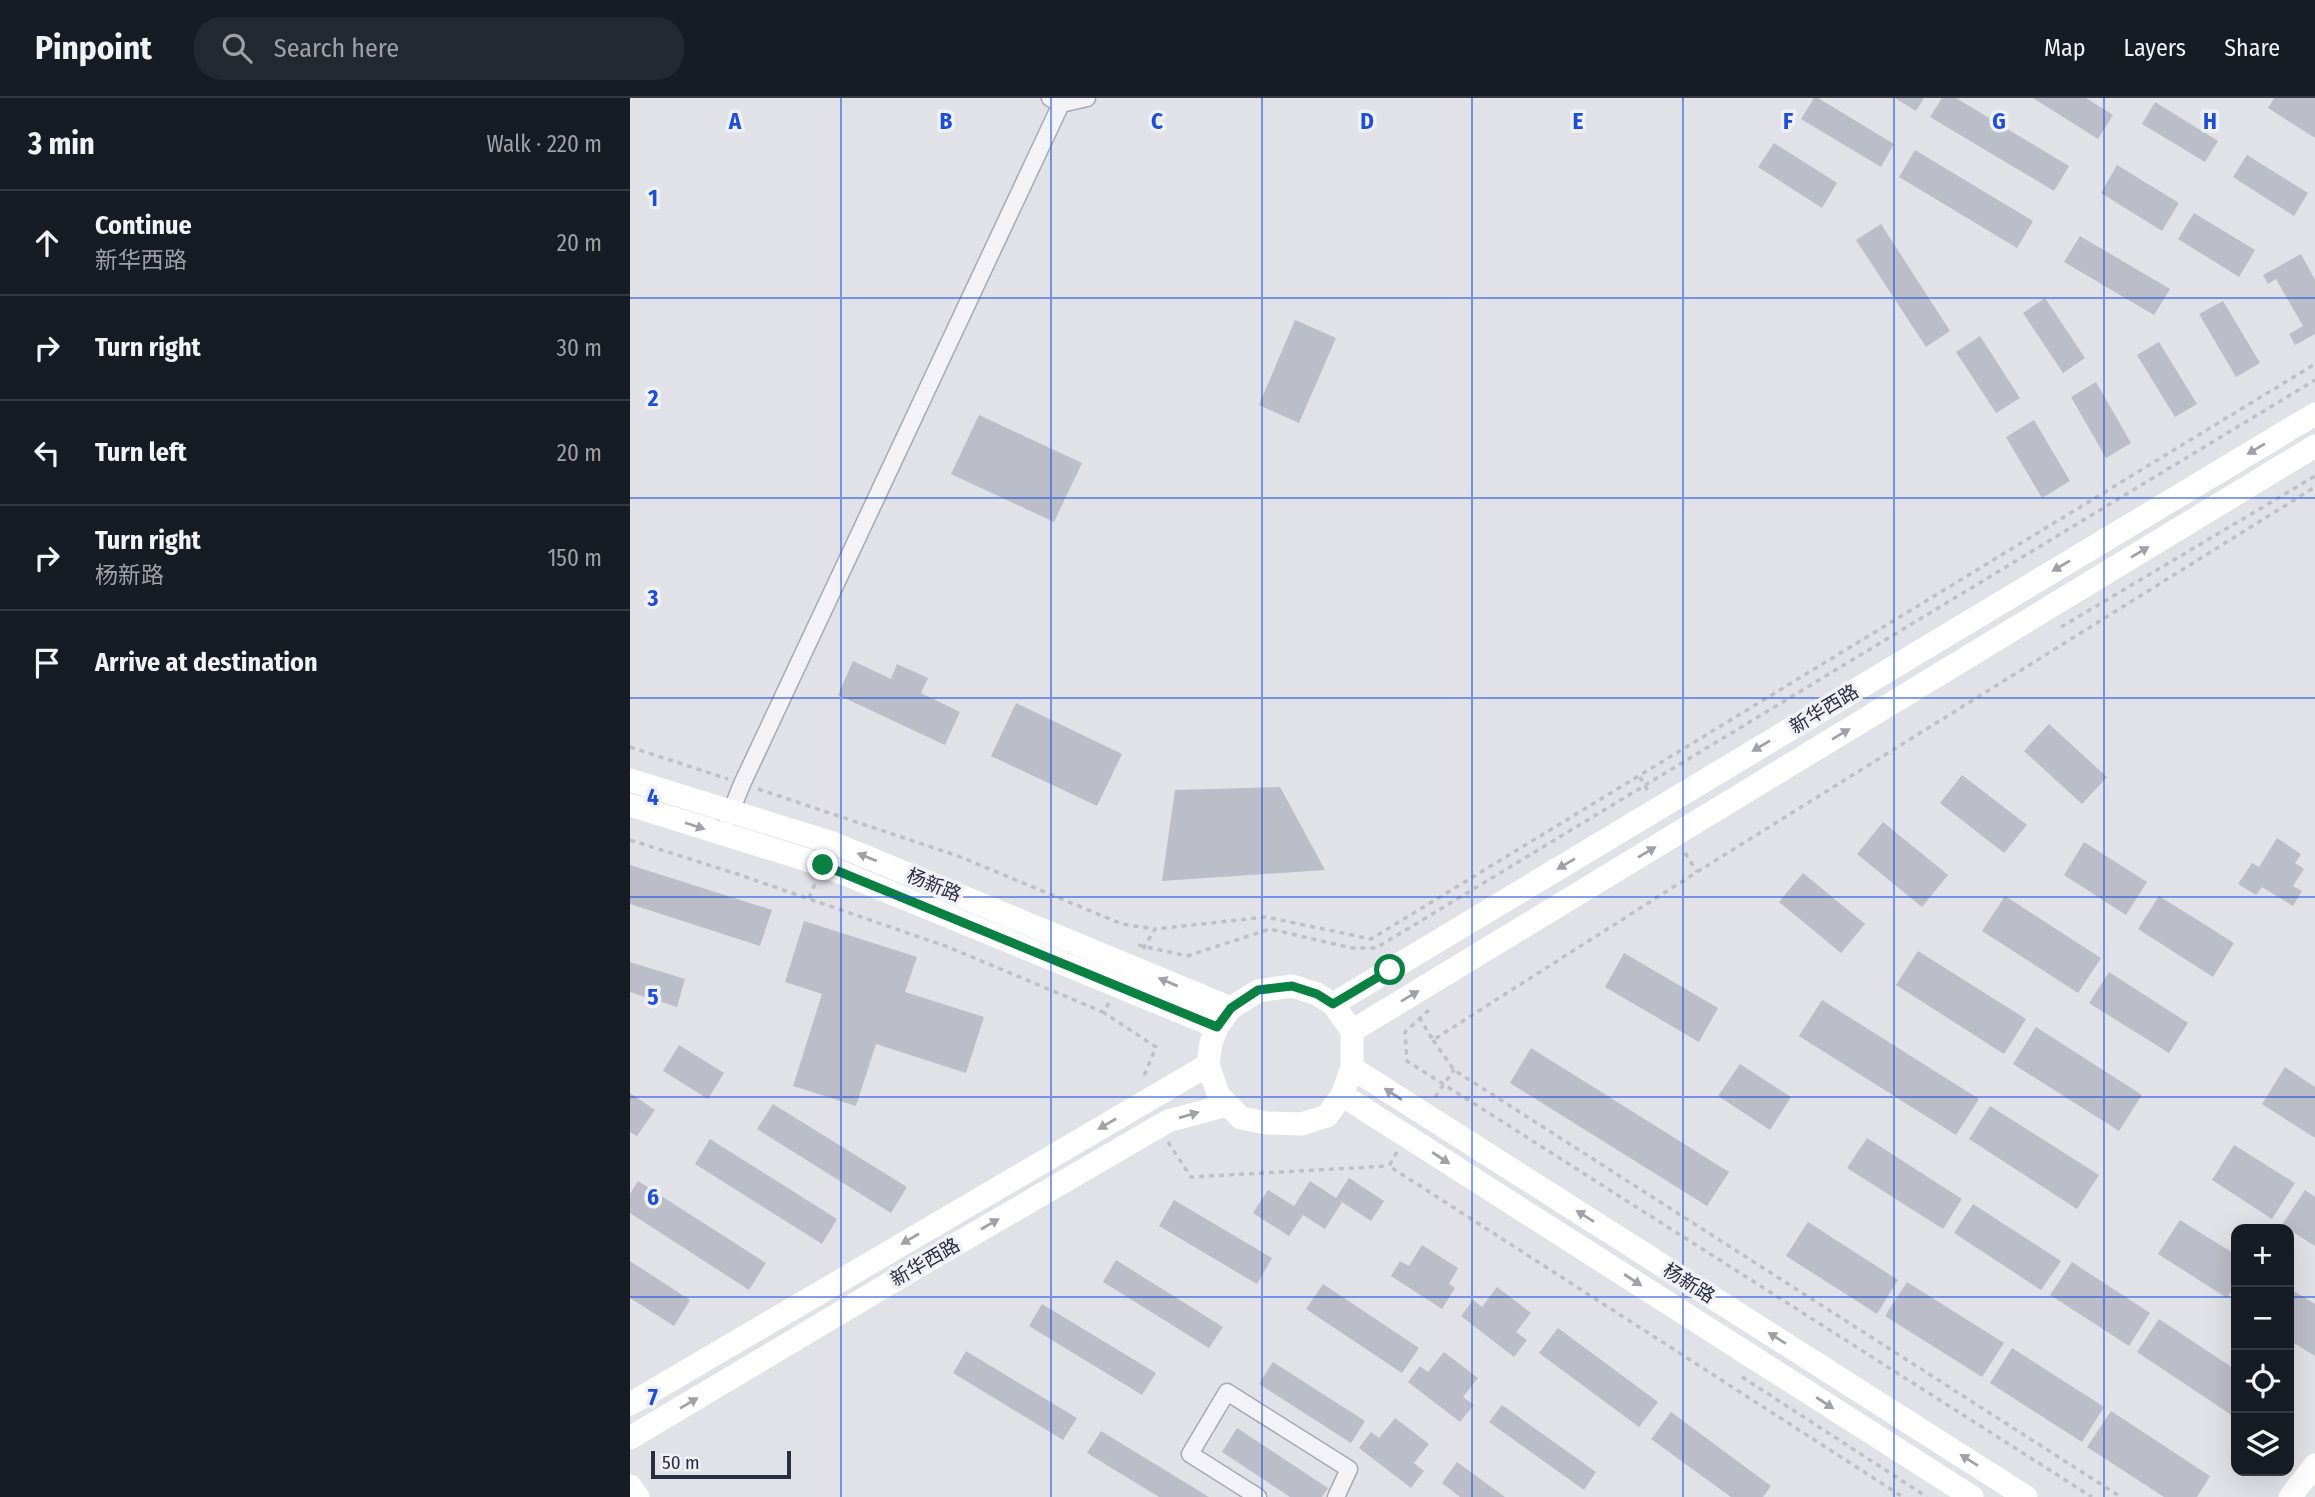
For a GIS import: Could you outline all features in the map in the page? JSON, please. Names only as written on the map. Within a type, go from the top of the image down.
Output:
[{"type":"main road","name":"新华西路","points":[[1333,1004],[2315,414]]},
{"type":"main road","name":"新华西路","points":[[1352,1031],[2315,446]]},
{"type":"main road","name":"杨新路","points":[[630,780],[833,843],[1231,1008]]},
{"type":"main road","name":"杨新路","points":[[630,805],[823,865],[1217,1027]]},
{"type":"main road","points":[[1292,986],[1317,994],[1333,1004],[1352,1031],[1352,1068],[1342,1095],[1327,1116],[1301,1124],[1267,1123],[1241,1118],[1219,1096],[1208,1065],[1211,1043],[1217,1027],[1231,1008],[1258,990],[1292,986]]},
{"type":"main road","name":"新华西路","points":[[630,1404],[1208,1065]]},
{"type":"main road","name":"杨新路","points":[[1352,1068],[2026,1497]]},
{"type":"main road","name":"杨新路","points":[[1342,1095],[1972,1497]]},
{"type":"main road","name":"新华西路","points":[[630,1438],[1168,1121],[1227,1105]]},
{"type":"main road","points":[[2290,1497],[2315,1465]]},
{"type":"main road","points":[[630,1486],[638,1497]]},
{"type":"street","points":[[724,835],[730,810],[1055,101],[1087,98]]},
{"type":"street","points":[[1258,1497],[1191,1454],[1227,1392],[1349,1469],[1336,1497]]},
{"type":"path","points":[[1376,948],[1371,939],[2315,364]]},
{"type":"path","points":[[1133,944],[1187,956],[1270,929],[1352,948],[1376,948],[2315,380]]},
{"type":"path","points":[[2060,627],[2315,475]]},
{"type":"path","points":[[1433,1040],[2315,487]]},
{"type":"path","points":[[630,747],[958,856],[1122,924],[1155,929]]},
{"type":"path","points":[[630,840],[948,947],[1103,1012]]},
{"type":"path","points":[[1407,998],[1454,1070],[2121,1497]]},
{"type":"path","points":[[1433,1006],[1405,1032],[1407,1061],[2092,1497]]},
{"type":"path","points":[[1423,1114],[1454,1070]]},
{"type":"path","points":[[1408,1137],[1388,1166],[1903,1497]]},
{"type":"building","points":[[1814,98],[1894,144],[1881,167],[1801,119]]},
{"type":"building","points":[[1895,98],[1924,98],[1916,111]]},
{"type":"building","points":[[1942,98],[1956,98],[2069,166],[2054,191],[1930,117]]},
{"type":"building","points":[[2033,98],[2086,98],[2113,115],[2098,139]]},
{"type":"building","points":[[2274,98],[2315,98],[2315,138],[2268,108]]},
{"type":"building","points":[[2155,102],[2218,141],[2205,162],[2142,124]]},
{"type":"building","points":[[1774,143],[1837,183],[1822,208],[1758,167]]},
{"type":"building","points":[[1915,150],[2033,221],[2017,248],[1899,177]]},
{"type":"building","points":[[2247,155],[2308,193],[2294,216],[2233,177]]},
{"type":"building","points":[[2117,165],[2179,203],[2162,231],[2101,193]]},
{"type":"building","points":[[2194,213],[2255,250],[2239,277],[2178,239]]},
{"type":"building","points":[[1881,224],[1950,331],[1926,347],[1856,240]]},
{"type":"building","points":[[2080,236],[2170,289],[2154,315],[2064,262]]},
{"type":"building","points":[[2301,254],[2315,280],[2315,334],[2295,345],[2289,334],[2303,326],[2276,279],[2268,284],[2263,275]]},
{"type":"building","points":[[2045,298],[2085,358],[2063,373],[2023,313]]},
{"type":"building","points":[[2223,301],[2260,363],[2236,377],[2199,314]]},
{"type":"building","points":[[1295,320],[1336,338],[1299,423],[1259,405]]},
{"type":"building","points":[[1980,336],[2020,398],[1996,413],[1956,352]]},
{"type":"building","points":[[2159,342],[2197,404],[2175,417],[2137,355]]},
{"type":"building","points":[[2096,382],[2131,443],[2106,458],[2071,397]]},
{"type":"building","points":[[979,415],[1082,463],[1054,522],[951,474]]},
{"type":"building","points":[[2034,420],[2070,481],[2042,498],[2006,437]]},
{"type":"building","points":[[853,661],[891,679],[897,664],[928,678],[921,693],[960,712],[945,745],[838,695]]},
{"type":"building","points":[[1016,703],[1122,754],[1097,806],[991,756]]},
{"type":"building","points":[[2049,724],[2107,777],[2082,804],[2024,751]]},
{"type":"building","points":[[1962,775],[2027,825],[2004,853],[1940,803]]},
{"type":"building","points":[[1280,787],[1325,870],[1162,881],[1175,790]]},
{"type":"building","points":[[1883,822],[1948,875],[1922,907],[1857,854]]},
{"type":"building","points":[[2277,838],[2301,854],[2295,863],[2304,869],[2293,886],[2302,891],[2293,906],[2262,887],[2256,895],[2238,884],[2252,863],[2259,867]]},
{"type":"building","points":[[2084,842],[2147,882],[2126,915],[2064,875]]},
{"type":"building","points":[[630,865],[772,910],[760,946],[630,904]]},
{"type":"building","points":[[1803,873],[1865,924],[1841,953],[1779,902]]},
{"type":"building","points":[[2005,896],[2101,958],[2078,993],[1982,931]]},
{"type":"building","points":[[2159,896],[2234,943],[2213,977],[2138,929]]},
{"type":"building","points":[[804,921],[917,957],[905,992],[984,1017],[966,1073],[876,1044],[856,1106],[793,1086],[822,994],[785,982]]},
{"type":"building","points":[[1918,951],[2026,1019],[2004,1054],[1896,985]]},
{"type":"building","points":[[1624,953],[1718,1008],[1699,1042],[1605,987]]},
{"type":"building","points":[[630,962],[685,979],[677,1007],[630,992]]},
{"type":"building","points":[[2109,972],[2188,1023],[2169,1053],[2089,1003]]},
{"type":"building","points":[[1822,1000],[1979,1099],[1956,1135],[1799,1036]]},
{"type":"building","points":[[2036,1027],[2142,1095],[2119,1131],[2013,1064]]},
{"type":"building","points":[[679,1045],[724,1073],[708,1099],[663,1071]]},
{"type":"building","points":[[1531,1048],[1729,1172],[1707,1206],[1510,1083]]},
{"type":"building","points":[[1740,1064],[1791,1097],[1770,1130],[1718,1096]]},
{"type":"building","points":[[2285,1067],[2315,1087],[2315,1138],[2262,1104]]},
{"type":"building","points":[[630,1093],[655,1110],[637,1136],[630,1132]]},
{"type":"building","points":[[773,1104],[907,1187],[891,1213],[757,1129]]},
{"type":"building","points":[[1990,1106],[2099,1175],[2077,1209],[1969,1139]]},
{"type":"building","points":[[1867,1138],[1962,1199],[1943,1229],[1847,1168]]},
{"type":"building","points":[[710,1139],[837,1219],[822,1244],[695,1164]]},
{"type":"building","points":[[2234,1145],[2295,1183],[2272,1219],[2212,1180]]},
{"type":"building","points":[[1349,1178],[1384,1201],[1371,1221],[1342,1202],[1325,1229],[1303,1215],[1289,1236],[1253,1213],[1268,1190],[1294,1206],[1310,1181],[1336,1198]]},
{"type":"building","points":[[638,1181],[766,1263],[749,1290],[630,1213],[630,1194]]},
{"type":"building","points":[[2305,1190],[2315,1197],[2315,1246],[2294,1233],[2294,1224],[2283,1224]]},
{"type":"building","points":[[1174,1200],[1272,1258],[1257,1284],[1159,1226]]},
{"type":"building","points":[[1973,1204],[2061,1261],[2041,1290],[1954,1233]]},
{"type":"building","points":[[2180,1220],[2231,1252],[2231,1291],[2227,1298],[2158,1254]]},
{"type":"building","points":[[1808,1222],[1898,1280],[1877,1314],[1786,1256]]},
{"type":"building","points":[[1422,1245],[1458,1268],[1449,1284],[1455,1288],[1442,1309],[1391,1276],[1400,1261],[1409,1266]]},
{"type":"building","points":[[1116,1260],[1223,1327],[1209,1348],[1103,1282]]},
{"type":"building","points":[[630,1261],[690,1300],[674,1326],[630,1298]]},
{"type":"building","points":[[2072,1262],[2150,1313],[2129,1346],[2050,1295]]},
{"type":"building","points":[[1907,1282],[2004,1343],[1982,1377],[1885,1316]]},
{"type":"building","points":[[1323,1284],[1419,1348],[1402,1373],[1306,1309]]},
{"type":"building","points":[[1497,1287],[1531,1313],[1516,1332],[1527,1340],[1514,1357],[1461,1316],[1473,1300],[1482,1307]]},
{"type":"building","points":[[2294,1291],[2315,1304],[2315,1356],[2294,1343]]},
{"type":"building","points":[[1042,1304],[1156,1373],[1142,1395],[1029,1326]]},
{"type":"building","points":[[2159,1319],[2231,1367],[2231,1415],[2137,1352]]},
{"type":"building","points":[[1558,1328],[1658,1402],[1639,1427],[1539,1353]]},
{"type":"building","points":[[2012,1348],[2104,1407],[2082,1442],[1990,1383]]},
{"type":"building","points":[[966,1351],[1077,1418],[1063,1440],[953,1373]]},
{"type":"building","points":[[1444,1352],[1478,1378],[1463,1397],[1474,1405],[1460,1422],[1408,1382],[1420,1366],[1428,1372]]},
{"type":"building","points":[[1273,1362],[1365,1421],[1351,1443],[1259,1384]]},
{"type":"building","points":[[1502,1405],[1596,1472],[1584,1490],[1489,1422]]},
{"type":"building","points":[[2111,1411],[2210,1476],[2197,1497],[2164,1497],[2087,1447]]},
{"type":"building","points":[[1671,1412],[1771,1486],[1763,1497],[1731,1497],[1651,1439]]},
{"type":"building","points":[[1395,1418],[1429,1444],[1414,1463],[1424,1471],[1411,1488],[1359,1448],[1371,1432],[1379,1438]]},
{"type":"building","points":[[1237,1428],[1328,1488],[1322,1497],[1290,1497],[1222,1452]]},
{"type":"building","points":[[1101,1431],[1209,1497],[1159,1497],[1087,1453]]},
{"type":"building","points":[[1457,1462],[1505,1497],[1460,1497],[1442,1483]]},
{"type":"route","points":[[823,865],[1217,1027],[1231,1008],[1258,990],[1292,986],[1317,994],[1333,1004],[1390,970]]}]
